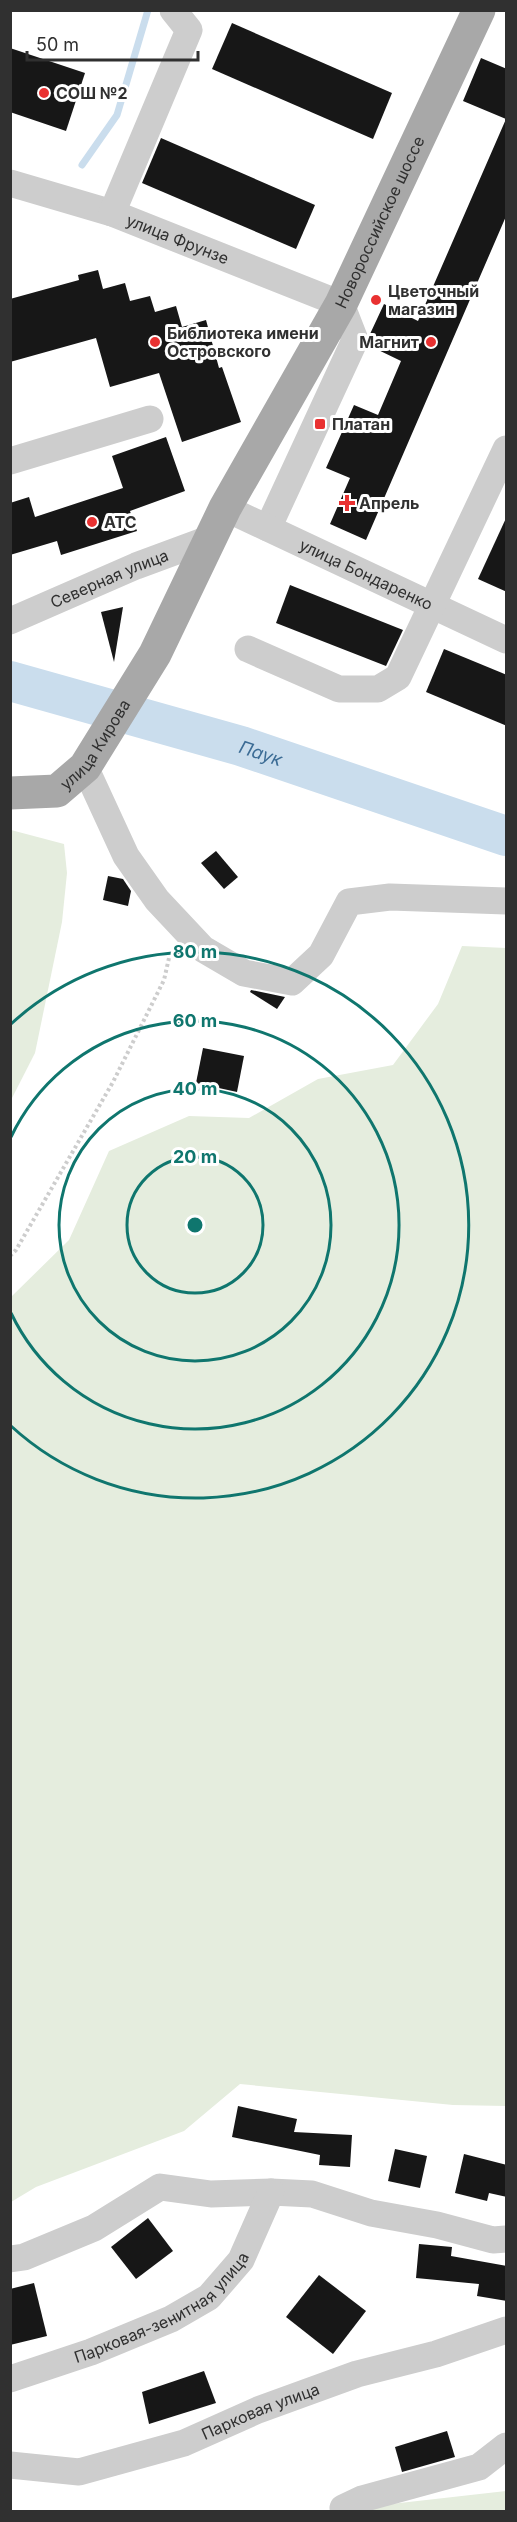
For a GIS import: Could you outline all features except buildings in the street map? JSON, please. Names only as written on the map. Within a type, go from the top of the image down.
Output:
[{"type":"main road","name":"Новороссийское шоссе","points":[[155,654],[225,508],[341,304],[479,10]]},
{"type":"main road","name":"улица Кирова","points":[[10,793],[57,791],[85,767],[155,654]]},
{"type":"street","points":[[112,213],[189,30],[173,10]]},
{"type":"street","name":"улица Фрунзе","points":[[12,185],[112,213],[341,304]]},
{"type":"street","points":[[268,528],[355,340],[341,304]]},
{"type":"street","points":[[10,461],[150,418]]},
{"type":"street","points":[[248,649],[339,689],[378,689],[398,677],[507,449]]},
{"type":"street","name":"улица Бондаренко","points":[[225,508],[507,640]]},
{"type":"street","name":"Северная улица","points":[[10,621],[136,566],[209,539]]},
{"type":"street","points":[[85,767],[126,856],[157,900],[203,950],[244,973],[292,982],[321,955],[348,902],[390,897],[507,902]]},
{"type":"street","points":[[10,2259],[24,2257],[94,2228],[160,2187],[211,2194],[272,2192],[312,2194],[371,2213],[437,2225],[493,2240],[507,2239]]},
{"type":"street","name":"Парковая-зенитная улица","points":[[10,2379],[91,2352],[161,2323],[209,2297],[241,2260],[272,2192]]},
{"type":"street","name":"Парковая улица","points":[[10,2465],[79,2472],[184,2443],[258,2410],[357,2374],[436,2354],[507,2330]]},
{"type":"street","points":[[344,2508],[362,2499],[479,2467],[507,2446]]},
{"type":"path","points":[[10,1256],[16,1250],[113,1082],[164,980],[169,958]]},
{"type":"green space","points":[[11,830],[64,844],[67,873],[62,922],[35,1053],[11,1100]]},
{"type":"green space","points":[[462,946],[506,948],[506,2106],[453,2105],[240,2084],[184,2131],[36,2187],[11,2202],[11,1297],[69,1240],[109,1151],[189,1116],[249,1118],[318,1079],[393,1065],[438,1004]]},
{"type":"green space","points":[[506,2491],[506,2511],[350,2512],[382,2505]]},
{"type":"waterway","points":[[82,165],[117,115],[148,10]]},
{"type":"waterway","name":"Паук","points":[[10,681],[241,746],[506,836]]},
{"type":"place","name":"СОШ №2","points":[[44,93]]},
{"type":"place","name":"Цветочный магазин","points":[[376,300]]},
{"type":"place","name":"Библиотека имени Островского","points":[[155,342]]},
{"type":"place","name":"Магнит","points":[[431,342]]},
{"type":"place","name":"Платан","points":[[320,424]]},
{"type":"place","name":"Апрель","points":[[347,503]]},
{"type":"place","name":"АТС","points":[[92,522]]}]
